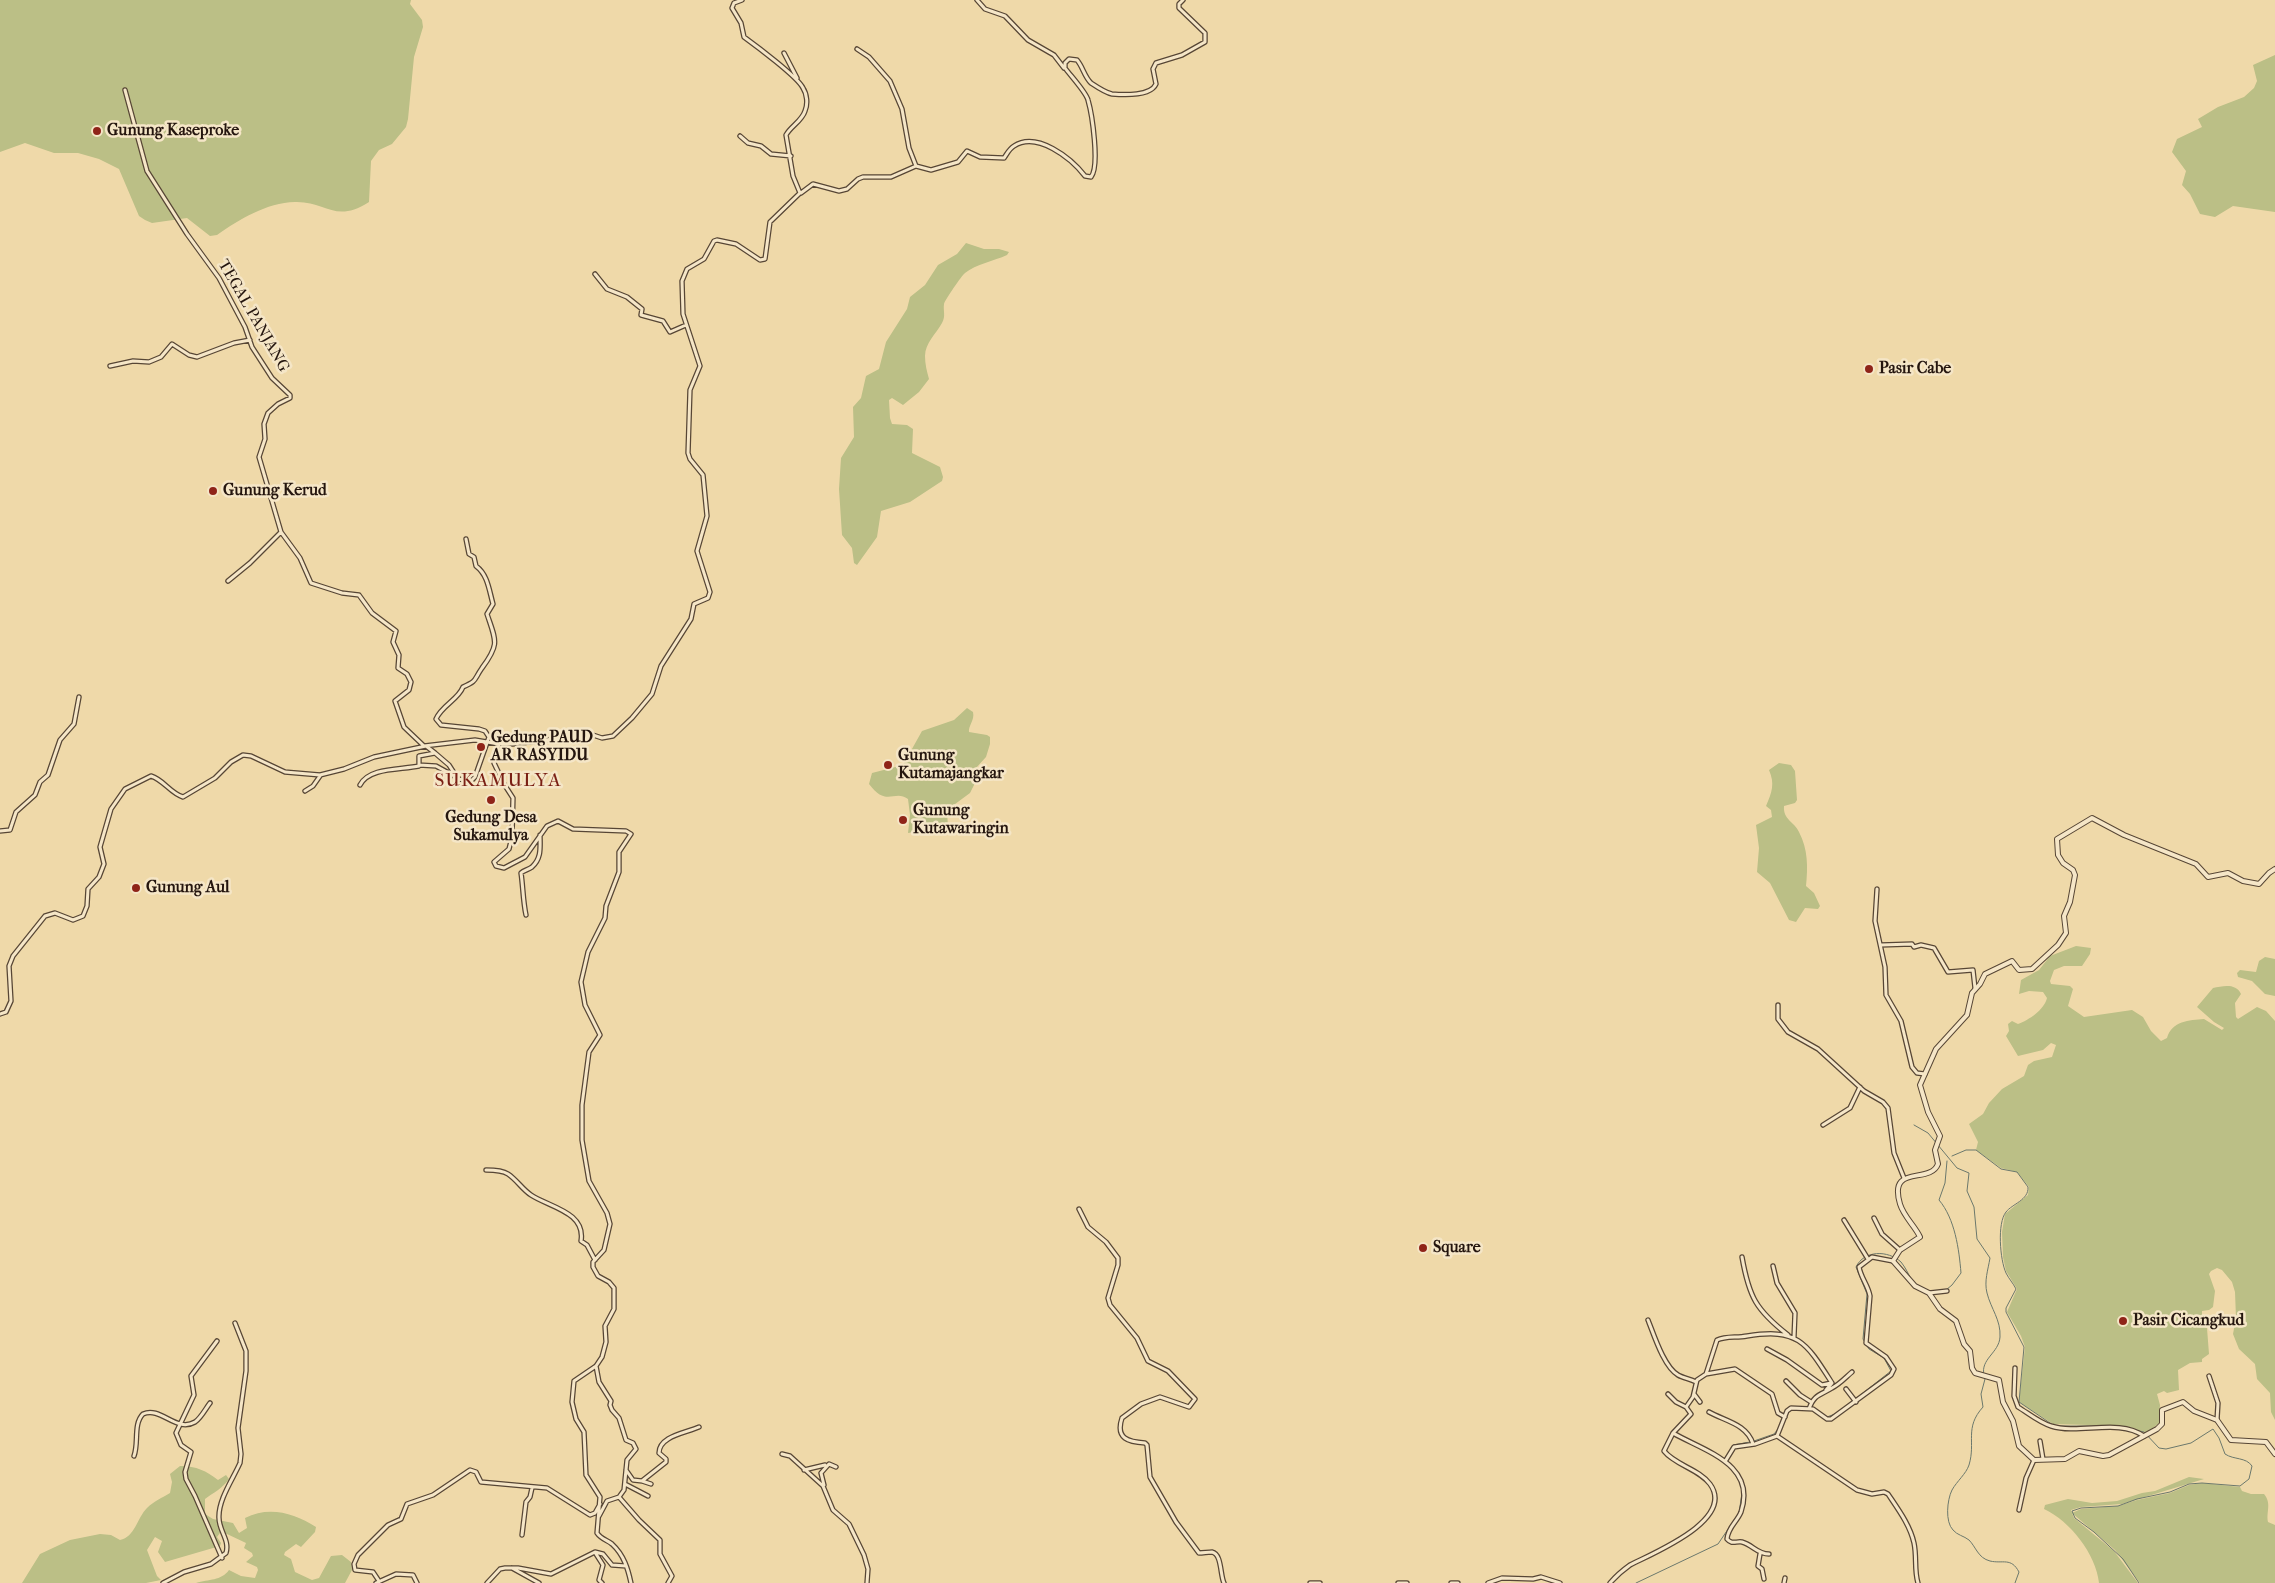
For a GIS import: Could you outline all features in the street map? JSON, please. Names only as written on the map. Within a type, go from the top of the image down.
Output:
[{"type":"street","points":[[742,0],[734,3],[732,8],[741,23],[744,37],[803,86]]},
{"type":"street","points":[[0,1014],[6,1012],[10,1004],[9,964],[37,925],[45,916],[55,914],[73,920],[81,918],[84,914],[88,889],[99,877],[104,864],[100,847],[106,822],[111,809],[125,789],[153,776],[173,792],[183,797],[215,778],[231,762],[243,755],[251,756],[285,772],[320,775],[344,769],[366,759],[424,746],[468,741],[499,744],[542,741],[581,731],[602,738],[613,736],[632,718],[652,694],[661,666],[691,619],[694,604],[705,600],[709,595],[709,584],[698,560],[696,548],[707,516],[708,504],[702,472],[690,459],[688,453],[690,390],[700,366],[683,314],[683,278],[689,268],[704,259],[715,240],[736,244],[760,260],[766,257],[766,237],[770,222],[792,204],[800,193],[813,184],[835,192],[842,191],[863,177],[891,177],[916,166],[931,170],[952,162],[958,162],[966,151],[980,157],[1004,158],[1015,145],[1027,142],[1050,145],[1075,164],[1085,176],[1093,176],[1095,135],[1088,100],[1054,55],[1028,40],[1005,16],[986,9],[976,0]]},
{"type":"street","points":[[1065,68],[1067,60],[1077,60],[1086,78],[1098,88],[1111,94],[1143,94],[1149,92],[1155,85],[1153,68],[1156,63],[1188,52],[1206,40],[1205,33],[1179,8],[1179,4],[1183,0]]},
{"type":"street","points":[[858,49],[869,56],[890,81],[902,109],[909,148],[916,166]]},
{"type":"street","points":[[784,53],[803,86],[807,102],[804,114],[786,135],[793,176],[800,193]]},
{"type":"street","name":"TEGAL PANJANG","points":[[125,90],[147,171],[187,234],[219,278],[250,340],[272,378],[291,396],[268,413],[264,424],[265,439],[259,457],[281,532],[300,558],[311,583],[342,593],[360,595],[372,613],[393,627],[396,634],[393,642],[399,656],[398,668],[407,674],[411,682],[408,690],[395,703],[407,732],[424,746]]},
{"type":"street","points":[[740,136],[748,143],[761,146],[771,154],[791,156]]},
{"type":"street","points":[[595,274],[605,287],[634,301],[642,310],[641,315],[663,321],[670,332],[686,324]]},
{"type":"street","points":[[110,366],[130,362],[146,363],[163,355],[171,345],[189,355],[197,357],[234,343],[250,340]]},
{"type":"street","points":[[228,581],[250,563],[281,532]]},
{"type":"street","points":[[360,785],[365,778],[373,774],[420,766],[436,766],[456,777],[471,781],[475,777],[488,742],[489,737],[485,731],[449,728],[438,723],[436,719],[442,710],[460,694],[463,687],[474,682],[495,648],[493,629],[487,614],[493,604],[488,592],[488,583],[482,570],[477,568],[474,557],[468,553],[469,548],[466,540]]},
{"type":"street","points":[[0,832],[10,830],[16,812],[35,795],[40,782],[48,775],[60,740],[74,724],[79,697]]},
{"type":"street","points":[[499,744],[494,763],[504,784],[512,794],[514,804],[509,849],[496,859],[494,864],[499,868],[504,868],[525,857],[547,826],[558,821],[573,829],[626,831],[631,834],[619,852],[619,872],[606,906],[605,918],[588,952],[581,982],[585,1005],[600,1035],[589,1052],[582,1105],[582,1140],[589,1181],[607,1213],[610,1224],[604,1250],[592,1264],[598,1276],[612,1285],[614,1309],[605,1326],[605,1351],[596,1366],[574,1381],[572,1402],[576,1419],[584,1432],[586,1475],[601,1501],[596,1528],[598,1536],[611,1543],[627,1566],[631,1583]]},
{"type":"street","points":[[424,746],[449,765],[456,777]]},
{"type":"street","points":[[420,766],[419,756],[435,753]]},
{"type":"street","points":[[305,791],[313,786],[320,775]]},
{"type":"street","points":[[1972,993],[1980,984],[1985,974],[2012,961],[2019,970],[2032,969],[2058,946],[2067,930],[2064,916],[2070,902],[2075,875],[2071,868],[2064,865],[2061,860],[2056,840],[2089,818],[2124,835],[2196,864],[2208,877],[2228,873],[2242,881],[2259,884],[2275,869]]},
{"type":"street","points":[[526,915],[520,873],[532,866],[539,856],[541,848],[540,834]]},
{"type":"street","points":[[1876,889],[1875,921],[1881,945],[1887,1000],[1899,1017],[1912,1068],[1924,1074]]},
{"type":"street","points":[[1881,945],[1912,944],[1914,947],[1921,945],[1934,948],[1948,972],[1964,969],[1974,971],[1976,986],[1972,993],[1967,1015],[1936,1050],[1924,1074],[1920,1089],[1928,1112],[1941,1138],[1935,1150],[1938,1164],[1930,1172],[1904,1178]]},
{"type":"street","points":[[1778,1005],[1778,1018],[1788,1032],[1818,1049],[1860,1087],[1888,1108],[1894,1154],[1904,1178],[1898,1192],[1900,1203],[1904,1215],[1920,1238],[1900,1250],[1895,1258]]},
{"type":"street","points":[[1822,1124],[1850,1108],[1860,1087]]},
{"type":"street","points":[[486,1170],[508,1173],[528,1194],[555,1206],[574,1219],[582,1234],[580,1241],[590,1249],[595,1260]]},
{"type":"street","points":[[1079,1209],[1088,1227],[1106,1242],[1118,1258],[1118,1266],[1108,1298],[1110,1305],[1137,1338],[1148,1361],[1168,1371],[1181,1386],[1194,1396],[1195,1400],[1193,1405],[1186,1407],[1160,1397],[1145,1402],[1122,1418],[1123,1436],[1129,1442],[1145,1443],[1147,1445],[1150,1477],[1176,1522],[1199,1553],[1212,1552],[1216,1555],[1220,1563],[1220,1574],[1224,1583]]},
{"type":"street","points":[[1874,1218],[1882,1234],[1900,1250]]},
{"type":"street","points":[[1844,1220],[1868,1258]]},
{"type":"street","points":[[1786,1381],[1815,1410],[1827,1419],[1832,1419],[1892,1375],[1894,1369],[1886,1357],[1867,1345],[1865,1341],[1870,1296],[1869,1289],[1860,1275],[1859,1267],[1868,1258],[1878,1256],[1895,1258],[1915,1286],[1929,1292],[1947,1291]]},
{"type":"street","points":[[1742,1257],[1747,1282],[1758,1307],[1765,1317],[1788,1335]]},
{"type":"street","points":[[1773,1266],[1777,1283],[1796,1313],[1794,1337]]},
{"type":"street","points":[[1929,1292],[1940,1309],[1956,1321],[1964,1344],[1970,1351],[1975,1373],[1999,1380],[2003,1402],[2013,1421],[2019,1446],[2034,1460],[2065,1458],[2079,1451],[2106,1456],[2130,1446],[2161,1426],[2162,1410],[2183,1402],[2194,1411],[2217,1420],[2231,1440],[2266,1442],[2275,1454]]},
{"type":"street","points":[[1648,1320],[1657,1344],[1670,1368],[1676,1374],[1696,1382]]},
{"type":"street","points":[[163,1583],[184,1572],[211,1564],[222,1558],[226,1552],[227,1544],[220,1527],[219,1512],[240,1463],[241,1454],[238,1428],[246,1371],[246,1351],[235,1323]]},
{"type":"street","points":[[1706,1374],[1715,1342],[1719,1339],[1769,1333],[1794,1337],[1813,1353],[1832,1382]]},
{"type":"street","points":[[217,1341],[191,1376],[194,1395],[179,1424],[177,1437],[182,1447],[188,1449],[192,1454],[186,1472],[186,1479],[196,1496],[222,1558]]},
{"type":"street","points":[[1767,1349],[1788,1360],[1822,1385],[1832,1382]]},
{"type":"street","points":[[596,1366],[599,1382],[604,1393],[611,1401],[610,1405],[619,1418],[625,1437],[636,1447],[636,1450],[627,1460],[624,1492],[619,1497],[607,1501],[604,1510],[597,1518]]},
{"type":"street","points":[[2015,1368],[2014,1396],[2018,1407],[2051,1426],[2120,1429],[2136,1432],[2144,1436]]},
{"type":"street","points":[[1686,1407],[1694,1393],[1696,1382],[1706,1374],[1729,1369],[1738,1370],[1750,1381],[1772,1394],[1778,1414],[1784,1417]]},
{"type":"street","points":[[1826,1390],[1834,1388],[1852,1372]]},
{"type":"street","points":[[2209,1376],[2218,1403],[2217,1420]]},
{"type":"street","points":[[1777,1436],[1787,1411],[1791,1408],[1810,1405],[1832,1382]]},
{"type":"street","points":[[1846,1389],[1856,1402]]},
{"type":"street","points":[[1694,1393],[1700,1402]]},
{"type":"street","points":[[1610,1583],[1628,1567],[1697,1528],[1712,1510],[1715,1498],[1711,1486],[1699,1474],[1664,1451],[1673,1432],[1691,1414],[1686,1407],[1676,1402],[1668,1394]]},
{"type":"street","points":[[134,1456],[137,1446],[138,1422],[143,1414],[156,1413],[179,1424],[196,1421],[210,1403]]},
{"type":"street","points":[[1709,1412],[1738,1426],[1752,1442]]},
{"type":"street","points":[[642,1480],[666,1462],[658,1453],[660,1445],[669,1438],[699,1427]]},
{"type":"street","points":[[1673,1432],[1692,1444],[1709,1450],[1722,1460],[1726,1460],[1740,1480],[1744,1493],[1741,1511],[1729,1528],[1727,1539],[1734,1543],[1744,1543],[1760,1554],[1769,1554]]},
{"type":"street","points":[[1726,1460],[1734,1447],[1777,1436],[1857,1490],[1872,1494],[1884,1492],[1888,1494],[1909,1529],[1914,1542],[1915,1569],[1918,1583]]},
{"type":"street","points":[[2040,1441],[2043,1459]]},
{"type":"street","points":[[782,1454],[790,1456],[826,1490]]},
{"type":"street","points":[[2019,1510],[2026,1478],[2034,1460]]},
{"type":"street","points":[[803,1470],[832,1464],[836,1467]]},
{"type":"street","points":[[826,1465],[821,1473],[826,1490],[833,1510],[849,1524],[862,1547],[868,1569],[867,1583]]},
{"type":"street","points":[[626,1469],[633,1480],[642,1480],[651,1484]]},
{"type":"street","points":[[417,1583],[413,1575],[399,1573],[377,1582],[370,1571],[356,1571],[354,1564],[358,1555],[388,1526],[401,1519],[408,1504],[433,1494],[470,1470],[476,1472],[481,1482],[532,1488],[550,1488],[590,1514],[595,1513],[601,1501]]},
{"type":"street","points":[[625,1483],[648,1496]]},
{"type":"street","points":[[522,1535],[526,1502],[530,1497],[532,1488]]},
{"type":"street","points":[[619,1497],[660,1540],[660,1554],[672,1576],[668,1583]]},
{"type":"street","points":[[486,1583],[500,1569],[510,1567],[551,1574],[593,1553],[602,1554],[612,1565],[627,1566]]},
{"type":"street","points":[[593,1553],[599,1556],[603,1564],[600,1580],[602,1583]]},
{"type":"street","points":[[1760,1554],[1758,1566],[1762,1569],[1764,1579]]},
{"type":"street","points":[[510,1567],[538,1583]]},
{"type":"street","points":[[1488,1583],[1502,1578],[1533,1580],[1541,1577],[1560,1583]]},
{"type":"street","points":[[1784,1583],[1785,1578]]},
{"type":"street","points":[[1310,1583],[1320,1583]]},
{"type":"street","points":[[1398,1583],[1407,1583]]},
{"type":"street","points":[[1451,1583],[1458,1583]]},
{"type":"green space","points":[[0,0],[411,0],[410,4],[422,20],[423,27],[414,57],[406,127],[392,144],[379,150],[371,161],[369,202],[357,208],[339,211],[306,203],[284,203],[254,213],[217,235],[210,236],[187,218],[152,223],[139,216],[119,169],[99,159],[78,153],[54,153],[25,143],[0,152]]},
{"type":"green space","points":[[2275,55],[2275,212],[2233,206],[2215,217],[2200,214],[2190,194],[2182,185],[2186,171],[2172,152],[2177,139],[2202,127],[2198,119],[2218,107],[2244,97],[2254,88],[2257,81],[2253,65]]},
{"type":"green space","points":[[966,243],[984,249],[999,249],[1009,252],[1007,255],[974,267],[963,275],[944,304],[943,320],[925,351],[929,379],[919,392],[903,405],[892,398],[889,400],[892,424],[907,425],[913,429],[912,453],[940,467],[943,477],[942,481],[910,502],[881,511],[877,537],[857,565],[854,563],[852,548],[842,535],[839,489],[841,458],[854,437],[853,407],[861,398],[866,376],[879,369],[886,342],[907,309],[910,297],[925,285],[938,265],[957,254]]},
{"type":"green space","points":[[967,708],[973,712],[969,732],[990,737],[986,757],[976,768],[975,783],[970,793],[947,810],[948,828],[944,830],[935,828],[931,834],[923,831],[908,833],[910,815],[908,799],[903,796],[886,797],[875,791],[869,784],[872,773],[903,765],[922,731],[954,720]]},
{"type":"green space","points":[[1779,763],[1791,765],[1795,771],[1797,800],[1795,803],[1784,806],[1784,811],[1802,838],[1807,858],[1806,886],[1814,893],[1820,906],[1818,909],[1805,908],[1796,922],[1789,920],[1770,883],[1757,872],[1759,848],[1756,825],[1772,817],[1771,810],[1766,806],[1772,788],[1769,770]]},
{"type":"green space","points":[[2076,946],[2091,948],[2090,954],[2082,966],[2064,966],[2054,970],[2050,981],[2051,984],[2070,986],[2073,989],[2068,1006],[2084,1017],[2132,1010],[2143,1017],[2151,1031],[2161,1041],[2167,1038],[2173,1028],[2187,1021],[2204,1019],[2222,1030],[2224,1028],[2197,1007],[2213,988],[2229,986],[2236,988],[2241,994],[2235,1003],[2236,1017],[2238,1019],[2257,1007],[2266,1011],[2275,1021],[2275,1420],[2271,1412],[2270,1393],[2257,1379],[2255,1364],[2239,1349],[2233,1334],[2236,1318],[2235,1292],[2232,1282],[2222,1270],[2217,1268],[2209,1274],[2215,1291],[2213,1307],[2202,1311],[2202,1326],[2207,1328],[2209,1354],[2202,1359],[2202,1362],[2190,1363],[2178,1370],[2179,1390],[2167,1393],[2164,1391],[2157,1394],[2160,1405],[2159,1423],[2147,1433],[2126,1426],[2053,1424],[2019,1402],[2025,1347],[2007,1312],[2017,1289],[2006,1271],[2003,1257],[2002,1232],[2005,1214],[2028,1195],[2029,1187],[2017,1172],[2001,1168],[1976,1150],[1978,1142],[1969,1124],[1983,1114],[1989,1103],[2002,1089],[2024,1076],[2028,1065],[2034,1061],[2052,1057],[2056,1045],[2051,1043],[2043,1050],[2018,1056],[2006,1036],[2009,1031],[2008,1024],[2012,1021],[2018,1024],[2027,1020],[2043,1007],[2047,998],[2043,992],[2029,991],[2019,994],[2021,980],[2039,970],[2050,956]]},
{"type":"green space","points":[[2265,957],[2275,959],[2275,996],[2265,994],[2252,981],[2238,977],[2237,973],[2240,970],[2256,972],[2259,961]]},
{"type":"green space","points":[[180,1466],[201,1470],[218,1480],[226,1475],[229,1479],[227,1482],[205,1499],[205,1514],[213,1519],[233,1523],[239,1533],[247,1528],[245,1518],[263,1512],[290,1515],[316,1527],[315,1532],[301,1547],[296,1544],[285,1552],[284,1555],[291,1559],[295,1572],[312,1580],[319,1578],[331,1556],[342,1555],[351,1562],[352,1570],[345,1583],[196,1583],[218,1578],[229,1570],[241,1576],[255,1578],[258,1570],[257,1567],[246,1562],[253,1556],[252,1553],[244,1548],[246,1543],[227,1534],[220,1533],[217,1537],[221,1543],[220,1546],[165,1562],[158,1552],[162,1541],[155,1537],[147,1550],[157,1576],[161,1580],[146,1583],[22,1583],[40,1554],[70,1540],[100,1534],[111,1535],[120,1540],[125,1538],[132,1531],[147,1508],[170,1493],[172,1482],[170,1474]]},
{"type":"green space","points":[[2189,1477],[2204,1479],[2122,1504],[2081,1507],[2071,1510],[2074,1518],[2114,1551],[2138,1583],[2099,1583],[2093,1561],[2080,1540],[2054,1514],[2044,1509],[2045,1505],[2068,1499],[2092,1503],[2117,1501],[2155,1491]]},
{"type":"green space","points":[[2202,1483],[2240,1487],[2242,1491],[2251,1494],[2264,1494],[2268,1504],[2268,1522],[2275,1525],[2275,1583],[2140,1583],[2115,1550],[2072,1513],[2081,1509],[2118,1506],[2170,1493],[2189,1485]]},
{"type":"waterway","points":[[1914,1125],[1928,1133],[1957,1168],[1969,1173],[1967,1191],[1974,1207],[1977,1239],[1990,1258],[1986,1289],[2000,1331],[1999,1343],[1987,1360],[1983,1369],[1984,1375]]},
{"type":"waterway","points":[[1952,1156],[1966,1150],[1976,1150],[2001,1169],[2017,1172],[2028,1187],[2026,1195],[2006,1212],[2001,1224],[2000,1242],[2004,1267],[2016,1289],[2006,1308],[2006,1312],[2024,1347],[2019,1402],[2053,1425]]},
{"type":"waterway","points":[[1946,1290],[1961,1273],[1952,1225],[1939,1200],[1945,1183],[1947,1161]]},
{"type":"waterway","points":[[1854,1400],[1891,1371],[1884,1358],[1869,1349],[1863,1339],[1867,1294],[1856,1267],[1860,1261],[1870,1255],[1890,1255],[1901,1262],[1911,1279]]},
{"type":"waterway","points":[[1985,1379],[1981,1394],[1983,1407],[1977,1415],[1972,1429],[1969,1465],[1952,1490],[1948,1505],[1948,1516],[1953,1530],[1969,1540],[1986,1560],[2013,1564],[2019,1572],[2015,1583]]},
{"type":"waterway","points":[[1782,1420],[1783,1415],[1788,1409],[1809,1407]]},
{"type":"waterway","points":[[1827,1417],[1835,1414]]},
{"type":"waterway","points":[[2057,1426],[2105,1426]]},
{"type":"waterway","points":[[2122,1427],[2144,1432],[2159,1448],[2166,1449],[2191,1443],[2213,1429],[2219,1438],[2225,1454],[2247,1461],[2252,1466],[2249,1479],[2240,1486],[2202,1483],[2189,1484],[2170,1492],[2137,1499],[2118,1506],[2081,1508],[2072,1511],[2075,1518],[2094,1532],[2123,1559],[2139,1583]]},
{"type":"waterway","points":[[1754,1441],[1774,1434],[1779,1428]]},
{"type":"waterway","points":[[1731,1448],[1733,1445],[1750,1442]]},
{"type":"waterway","points":[[1732,1470],[1741,1484]]},
{"type":"waterway","points":[[1636,1583],[1718,1544],[1739,1513],[1742,1493]]},
{"type":"place","name":"Gunung Kaseproke","points":[[97,131]]},
{"type":"place","name":"Pasir Cabe","points":[[1869,369]]},
{"type":"place","name":"Gunung Kerud","points":[[213,491]]},
{"type":"place","name":"Gedung PAUD AR RASYIDU","points":[[481,747]]},
{"type":"place","name":"Gunung Kutamajangkar","points":[[888,765]]},
{"type":"place","name":"Gedung Desa Sukamulya","points":[[491,800]]},
{"type":"place","name":"Gunung Kutawaringin","points":[[903,820]]},
{"type":"place","name":"Gunung Aul","points":[[136,888]]},
{"type":"place","name":"Square","points":[[1423,1248]]},
{"type":"place","name":"Pasir Cicangkud","points":[[2123,1321]]},
{"type":"district","name":"SUKAMULYA","points":[[498,781]]}]
